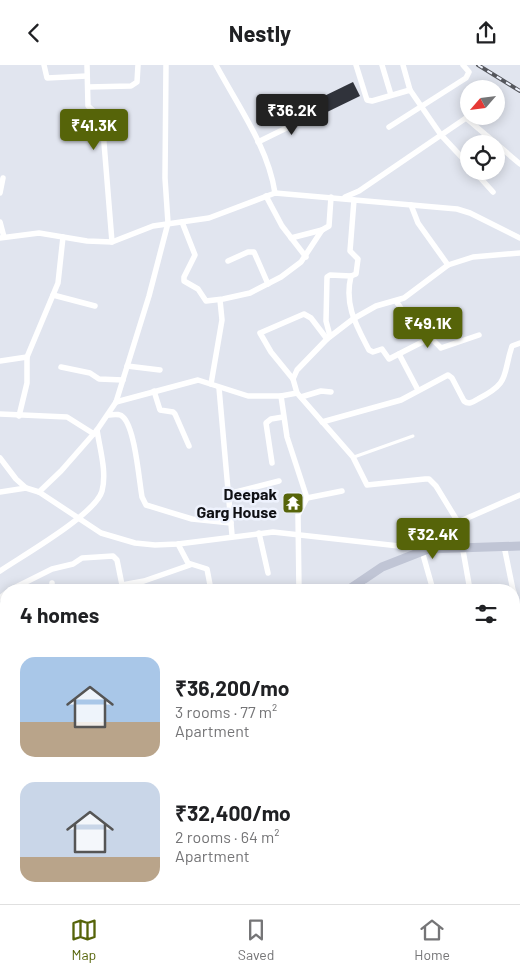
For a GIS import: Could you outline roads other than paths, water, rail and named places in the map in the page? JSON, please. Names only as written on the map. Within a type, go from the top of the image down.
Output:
[{"type":"main road","points":[[356,584],[382,567],[427,549],[520,546]]},
{"type":"street","points":[[44,65],[47,77],[88,76]]},
{"type":"street","points":[[87,65],[88,106],[102,119],[112,242]]},
{"type":"street","points":[[88,87],[131,86],[137,82],[138,65]]},
{"type":"street","points":[[39,492],[96,432],[108,415],[116,402],[127,366],[168,223],[165,178],[166,65]]},
{"type":"street","points":[[216,65],[258,142],[273,177],[276,193]]},
{"type":"street","points":[[356,65],[367,100],[372,101],[410,90]]},
{"type":"street","points":[[382,65],[391,95]]},
{"type":"street","points":[[403,65],[410,90],[441,135],[460,155]]},
{"type":"street","points":[[390,127],[469,76],[469,72],[464,65]]},
{"type":"street","points":[[258,142],[316,113]]},
{"type":"street","points":[[343,198],[359,191],[460,122]]},
{"type":"street","points":[[476,125],[520,164]]},
{"type":"street","points":[[0,193],[3,178]]},
{"type":"street","points":[[482,180],[493,192]]},
{"type":"street","points":[[0,222],[2,238],[39,233],[112,242],[146,228],[209,218],[276,193],[457,209],[470,213],[520,238]]},
{"type":"street","points":[[266,196],[291,238],[306,257]]},
{"type":"street","points":[[291,238],[322,230],[329,226],[331,197]]},
{"type":"street","points":[[328,337],[326,321],[327,277],[330,275],[351,276],[356,274],[358,259],[350,251],[354,200]]},
{"type":"street","points":[[410,205],[418,223],[448,265]]},
{"type":"street","points":[[182,222],[195,255],[184,277],[184,281],[198,289],[206,301],[220,300],[250,293],[292,270],[306,257],[322,230]]},
{"type":"street","points":[[19,416],[27,383],[26,357],[53,295],[60,273],[63,237]]},
{"type":"street","points":[[228,261],[248,252],[254,252],[268,284]]},
{"type":"street","points":[[293,379],[297,370],[328,337],[353,319],[376,306],[396,301],[412,293],[448,265],[473,257],[520,253]]},
{"type":"street","points":[[351,276],[348,293],[353,319],[371,352],[382,349],[389,359],[432,337]]},
{"type":"street","points":[[53,295],[95,307]]},
{"type":"street","points":[[211,384],[222,321],[220,300]]},
{"type":"street","points":[[396,301],[405,315],[432,337],[443,349],[479,335]]},
{"type":"street","points":[[328,337],[304,314],[260,333],[270,352],[293,379],[299,395],[353,457],[366,485],[429,479],[436,486],[458,522],[469,584]]},
{"type":"street","points":[[322,422],[391,403],[450,375],[464,401],[472,403],[488,394],[503,381],[512,346],[520,343]]},
{"type":"street","points":[[399,354],[418,390]]},
{"type":"street","points":[[0,361],[26,357]]},
{"type":"street","points":[[127,366],[160,370]]},
{"type":"street","points":[[61,367],[90,373],[99,379],[122,380]]},
{"type":"street","points":[[116,402],[198,380],[241,395],[281,396],[321,391],[331,392]]},
{"type":"street","points":[[219,388],[232,535]]},
{"type":"street","points":[[154,391],[160,410],[173,412],[178,419],[189,446]]},
{"type":"street","points":[[281,396],[283,417],[307,498],[300,510],[298,584]]},
{"type":"street","points":[[0,414],[67,417],[96,432]]},
{"type":"street","points":[[108,415],[119,415],[125,419],[133,443],[142,497],[146,505],[192,519],[231,523]]},
{"type":"street","points":[[272,463],[266,423],[271,419],[283,417]]},
{"type":"street","points":[[0,571],[92,507],[102,491],[102,461],[96,432]]},
{"type":"street","points":[[0,458],[16,479],[26,488],[39,492],[77,519],[101,533],[120,540],[146,545],[178,544],[232,535],[259,533],[298,535],[427,549]]},
{"type":"street","points":[[228,493],[279,481]]},
{"type":"street","points":[[0,492],[26,488]]},
{"type":"street","points":[[307,498],[342,491]]},
{"type":"street","points":[[432,584],[427,549],[433,533],[520,495]]},
{"type":"street","points":[[259,533],[268,573]]},
{"type":"street","points":[[178,544],[185,560],[190,565],[207,569],[210,584]]},
{"type":"street","points":[[504,546],[514,584]]},
{"type":"street","points":[[22,584],[52,569],[73,564],[86,557],[116,558],[121,584]]},
{"type":"street","points":[[133,584],[190,565]]},
{"type":"street","points":[[363,579],[363,584]]},
{"type":"lane","points":[[353,457],[413,436]]},
{"type":"railway","points":[[478,65],[520,91]]},
{"type":"place","name":"Deepak Garg House","points":[[293,503]]}]
